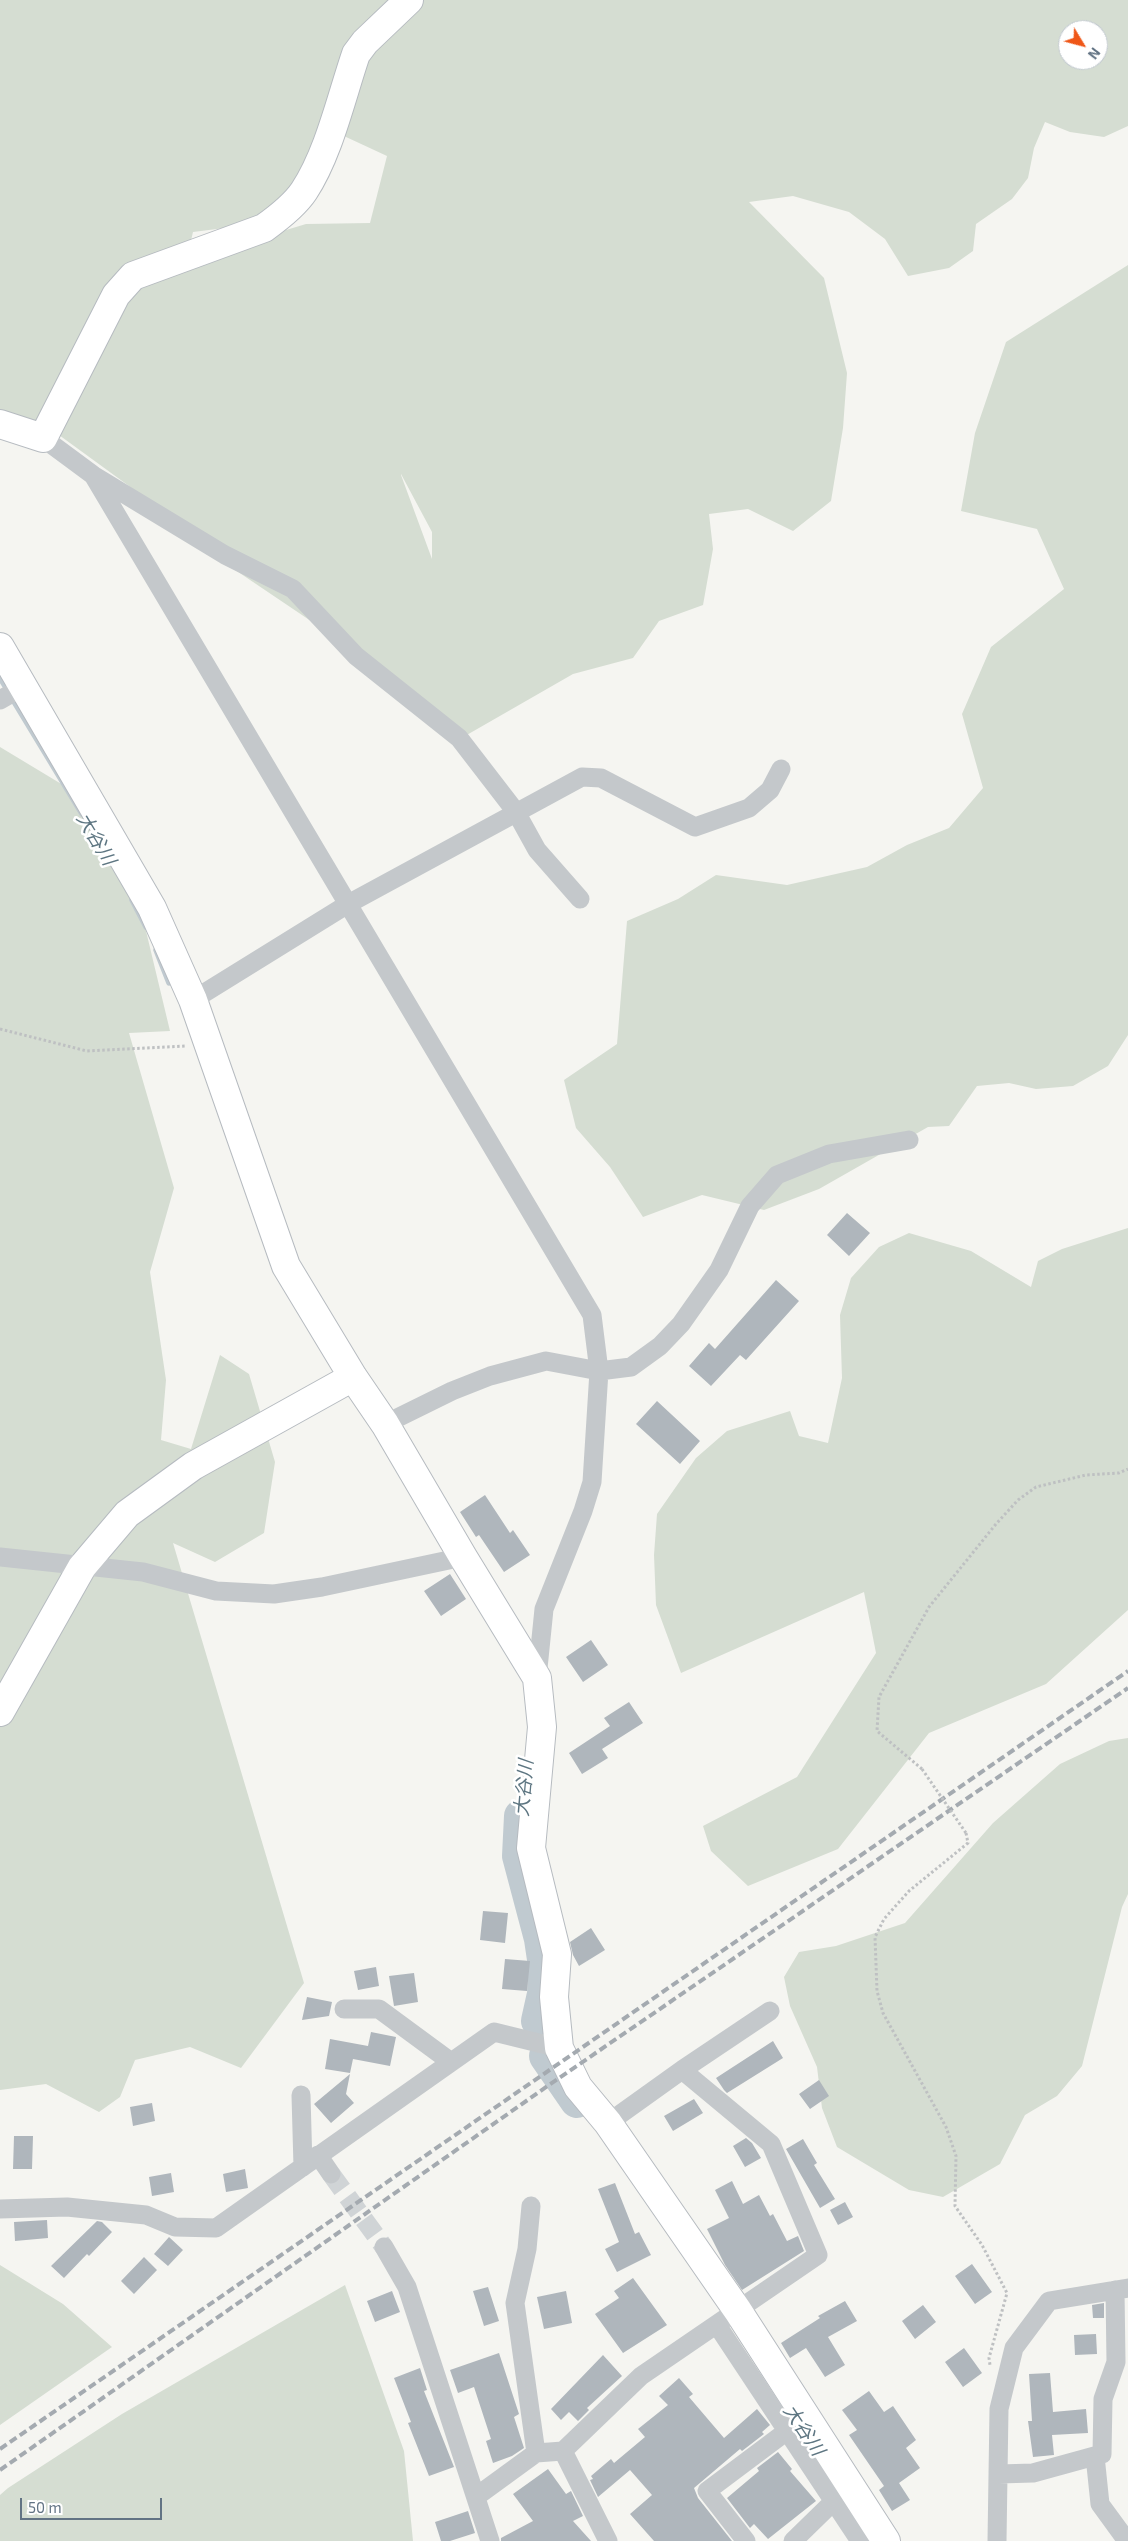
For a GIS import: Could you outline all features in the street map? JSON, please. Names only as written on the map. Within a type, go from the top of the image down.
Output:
[{"type":"street","points":[[43,438],[116,296],[133,276],[264,228],[282,214],[303,193],[320,162],[356,54],[365,42],[409,0]]},
{"type":"street","points":[[0,424],[43,438],[92,475],[225,555],[293,589],[356,656],[459,738],[516,812],[537,850],[580,899]]},
{"type":"street","points":[[92,475],[592,1315],[598,1371],[592,1482],[583,1511],[544,1609],[537,1678],[542,1727],[530,1848],[556,1954],[554,1997],[559,2048],[578,2087],[608,2123],[727,2318],[787,2431],[860,2541]]},
{"type":"street","points":[[0,647],[152,908],[193,1000],[207,1045],[286,1266],[353,1377],[385,1424],[463,1558],[537,1678]]},
{"type":"street","points":[[0,700],[24,686]]},
{"type":"street","points":[[193,1000],[348,904],[582,777],[601,778],[695,827],[749,808],[770,790],[781,768]]},
{"type":"street","points":[[385,1424],[460,1388],[490,1376],[546,1361],[598,1371],[631,1367],[660,1346],[681,1324],[720,1270],[750,1206],[777,1175],[829,1154],[910,1140]]},
{"type":"street","points":[[0,1712],[82,1567],[127,1514],[192,1466],[353,1377]]},
{"type":"street","points":[[0,1557],[143,1572],[216,1591],[274,1594],[322,1587],[463,1558]]},
{"type":"street","points":[[344,2009],[379,2008],[450,2062]]},
{"type":"street","points":[[608,2123],[770,2010]]},
{"type":"street","points":[[0,2209],[67,2207],[146,2215],[175,2227],[216,2228],[494,2032],[559,2048]]},
{"type":"street","points":[[477,2496],[536,2453],[563,2451],[641,2376],[818,2255],[771,2144],[682,2070]]},
{"type":"street","points":[[301,2095],[302,2166]]},
{"type":"street","points":[[318,2155],[331,2174]]},
{"type":"street","points":[[531,2206],[527,2250],[515,2303],[536,2453]]},
{"type":"street","points":[[384,2246],[407,2286],[442,2396],[477,2496],[490,2541]]},
{"type":"street","points":[[997,2541],[999,2409],[1014,2348],[1049,2301],[1121,2289],[1116,2362],[1103,2399],[1102,2454],[1033,2473],[999,2474]]},
{"type":"street","points":[[727,2318],[886,2541]]},
{"type":"street","points":[[746,2541],[707,2491],[787,2431]]},
{"type":"street","points":[[563,2451],[608,2541]]},
{"type":"street","points":[[1096,2456],[1100,2504],[1127,2541]]},
{"type":"street","points":[[793,2541],[834,2501]]},
{"type":"path","points":[[0,1029],[87,1051],[207,1045]]},
{"type":"path","points":[[990,2366],[989,2358],[1007,2292],[982,2245],[955,2206],[956,2156],[946,2127],[883,2013],[877,1991],[875,1937],[884,1918],[909,1891],[968,1843],[966,1833],[922,1769],[877,1731],[879,1696],[928,1607],[1018,1500],[1036,1487],[1086,1475],[1119,1473],[1128,1470]]},
{"type":"shaded area","points":[[0,0],[398,0],[366,21],[356,53],[408,0],[1128,0],[1128,126],[1104,137],[1070,132],[1045,122],[1034,148],[1028,178],[1012,199],[976,224],[973,251],[949,268],[908,276],[885,239],[849,212],[793,196],[749,202],[824,278],[847,373],[843,428],[831,501],[793,531],[748,509],[709,514],[713,549],[703,605],[659,621],[633,658],[573,674],[465,736],[388,673],[213,555],[129,486],[48,427],[36,430],[0,414]],"holes":[[[331,130],[387,156],[370,223],[306,224],[150,271],[189,249],[193,232],[272,222]],[[401,474],[432,532],[432,559]]]},
{"type":"shaded area","points":[[1128,265],[1128,1035],[1108,1066],[1073,1086],[1036,1089],[1009,1083],[977,1086],[949,1126],[928,1127],[819,1189],[764,1210],[702,1195],[643,1217],[610,1167],[576,1128],[564,1080],[617,1044],[627,921],[678,899],[716,875],[787,885],[867,867],[907,845],[949,828],[983,788],[962,714],[991,647],[1064,589],[1037,529],[961,511],[975,433],[1006,342]]},
{"type":"shaded area","points":[[0,747],[63,785],[140,906],[170,1031],[129,1033],[174,1188],[150,1272],[166,1380],[161,1440],[191,1449],[220,1355],[249,1374],[275,1462],[264,1533],[215,1562],[173,1543],[304,1983],[241,2068],[190,2047],[135,2060],[120,2097],[99,2112],[46,2084],[0,2090]]},
{"type":"shaded area","points":[[1128,1228],[1128,1610],[1046,1684],[929,1733],[838,1849],[748,1886],[711,1851],[703,1826],[797,1777],[876,1653],[864,1592],[681,1673],[656,1605],[654,1555],[657,1514],[696,1458],[727,1431],[790,1411],[799,1436],[828,1443],[842,1378],[840,1315],[851,1278],[879,1247],[909,1233],[971,1251],[1031,1287],[1038,1261],[1062,1249]]},
{"type":"shaded area","points":[[1128,1738],[1128,1894],[1122,1907],[1082,2066],[1057,2096],[1025,2115],[1000,2164],[943,2197],[909,2190],[837,2147],[822,2108],[817,2067],[790,2006],[784,1977],[799,1952],[836,1946],[905,1923],[993,1823],[1060,1764],[1109,1741]]},
{"type":"shaded area","points":[[0,2265],[63,2304],[112,2347],[0,2425]]},
{"type":"shaded area","points":[[345,2285],[404,2451],[413,2541],[0,2541],[0,2495],[8,2488],[122,2414]]},
{"type":"building","points":[[847,1213],[870,1233],[849,1256],[827,1235]]},
{"type":"building","points":[[776,1280],[799,1301],[746,1360],[740,1355],[711,1386],[689,1366],[709,1343],[715,1349]]},
{"type":"building","points":[[657,1401],[700,1441],[680,1464],[636,1424]]},
{"type":"building","points":[[485,1495],[510,1533],[513,1530],[530,1555],[504,1572],[479,1535],[476,1537],[460,1512]]},
{"type":"building","points":[[450,1574],[466,1599],[441,1616],[424,1591]]},
{"type":"building","points":[[591,1640],[608,1665],[583,1682],[566,1657]]},
{"type":"building","points":[[629,1702],[643,1723],[602,1749],[608,1758],[582,1774],[569,1753],[610,1726],[604,1718]]},
{"type":"building","points":[[483,1911],[508,1913],[505,1943],[480,1940]]},
{"type":"building","points":[[591,1928],[605,1950],[579,1966],[573,1955],[570,1942]]},
{"type":"building","points":[[505,1959],[530,1961],[527,1991],[502,1989]]},
{"type":"building","points":[[376,1967],[379,1986],[358,1990],[354,1971]]},
{"type":"building","points":[[414,1973],[418,2002],[394,2006],[389,1976]]},
{"type":"building","points":[[307,1997],[332,2002],[329,2016],[302,2020]]},
{"type":"building","points":[[371,2032],[396,2037],[390,2066],[353,2059],[350,2073],[325,2069],[330,2039],[368,2046]]},
{"type":"building","points":[[773,2041],[783,2058],[727,2093],[716,2078]]},
{"type":"building","points":[[350,2074],[346,2094],[354,2103],[331,2123],[314,2104]]},
{"type":"building","points":[[819,2080],[829,2096],[810,2109],[799,2094]]},
{"type":"building","points":[[694,2099],[703,2113],[673,2131],[664,2116]]},
{"type":"building","points":[[152,2103],[155,2121],[133,2126],[130,2107]]},
{"type":"building","points":[[14,2136],[33,2136],[32,2169],[13,2169]]},
{"type":"building","points":[[746,2138],[752,2143],[761,2158],[745,2167],[733,2146]]},
{"type":"building","points":[[803,2139],[817,2163],[814,2165],[835,2199],[820,2208],[786,2149]]},
{"type":"building","points":[[245,2169],[248,2188],[226,2192],[223,2174]]},
{"type":"building","points":[[171,2173],[174,2192],[152,2196],[149,2177]]},
{"type":"building","points":[[732,2181],[743,2204],[759,2195],[770,2216],[773,2214],[787,2241],[798,2236],[804,2251],[742,2290],[725,2265],[707,2229],[729,2218],[715,2190]]},
{"type":"building","points":[[615,2183],[635,2234],[639,2232],[651,2255],[617,2272],[605,2249],[619,2242],[598,2189]]},
{"type":"building","points":[[845,2202],[853,2217],[838,2225],[830,2210]]},
{"type":"building","points":[[47,2220],[48,2238],[15,2241],[14,2222]]},
{"type":"building","points":[[97,2221],[102,2222],[112,2232],[64,2278],[51,2266]]},
{"type":"building","points":[[169,2237],[183,2250],[168,2266],[154,2254]]},
{"type":"building","points":[[144,2257],[157,2270],[134,2294],[121,2281]]},
{"type":"building","points":[[972,2264],[992,2292],[975,2304],[955,2276]]},
{"type":"building","points":[[633,2278],[667,2325],[623,2353],[595,2314],[619,2298],[614,2291]]},
{"type":"building","points":[[488,2287],[499,2321],[484,2326],[473,2291]]},
{"type":"building","points":[[392,2291],[400,2312],[375,2322],[367,2301]]},
{"type":"building","points":[[566,2291],[572,2323],[544,2329],[537,2297]]},
{"type":"building","points":[[845,2301],[857,2321],[828,2337],[845,2365],[825,2377],[806,2348],[790,2358],[781,2343],[820,2318],[818,2316]]},
{"type":"building","points":[[1104,2303],[1104,2318],[1093,2318],[1092,2305]]},
{"type":"building","points":[[923,2305],[936,2322],[915,2339],[902,2321]]},
{"type":"building","points":[[1096,2334],[1097,2354],[1075,2355],[1074,2335]]},
{"type":"building","points":[[964,2348],[982,2373],[963,2387],[945,2362]]},
{"type":"building","points":[[499,2353],[519,2414],[514,2417],[524,2448],[512,2456],[493,2463],[486,2441],[491,2439],[474,2387],[458,2393],[450,2370]]},
{"type":"building","points":[[603,2355],[622,2376],[587,2408],[589,2410],[578,2421],[569,2412],[561,2420],[551,2409]]},
{"type":"building","points":[[420,2368],[427,2390],[424,2391],[454,2467],[429,2476],[408,2423],[411,2422],[394,2378]]},
{"type":"building","points":[[1050,2373],[1053,2412],[1086,2409],[1088,2433],[1052,2435],[1054,2455],[1033,2457],[1028,2421],[1032,2421],[1029,2374]]},
{"type":"building","points":[[679,2378],[693,2394],[689,2397],[724,2438],[757,2409],[770,2425],[762,2432],[764,2434],[742,2451],[740,2449],[694,2488],[698,2498],[732,2541],[654,2541],[630,2514],[652,2495],[630,2470],[598,2497],[590,2480],[593,2479],[591,2476],[611,2459],[614,2463],[645,2437],[638,2429],[668,2405],[659,2396]]},
{"type":"building","points":[[869,2391],[884,2412],[893,2406],[916,2440],[906,2448],[920,2468],[899,2483],[910,2500],[892,2511],[879,2490],[884,2486],[849,2435],[857,2430],[842,2410]]},
{"type":"building","points":[[778,2452],[792,2469],[790,2471],[816,2501],[768,2539],[754,2524],[750,2528],[727,2498],[759,2471],[757,2468]]},
{"type":"building","points":[[548,2469],[566,2494],[571,2491],[583,2516],[573,2521],[591,2541],[501,2541],[501,2538],[533,2521],[513,2494]]},
{"type":"building","points":[[468,2511],[475,2533],[450,2541],[441,2541],[435,2522]]},
{"type":"waterway","name":"大谷川","points":[[0,678],[5,686]]},
{"type":"waterway","name":"大谷川","points":[[13,700],[82,814]]},
{"type":"waterway","name":"大谷川","points":[[132,900],[146,927]]},
{"type":"waterway","name":"大谷川","points":[[156,950],[169,983]]},
{"type":"waterway","name":"大谷川","points":[[521,1816],[519,1856],[541,1939],[545,1966],[544,1994],[538,2021]]},
{"type":"waterway","name":"大谷川","points":[[546,2056],[577,2101]]},
{"type":"tunnel","points":[[331,2174],[384,2247]]},
{"type":"railway","points":[[0,2449],[1128,1671]]},
{"type":"railway","points":[[0,2470],[549,2085],[1128,1688]]}]
